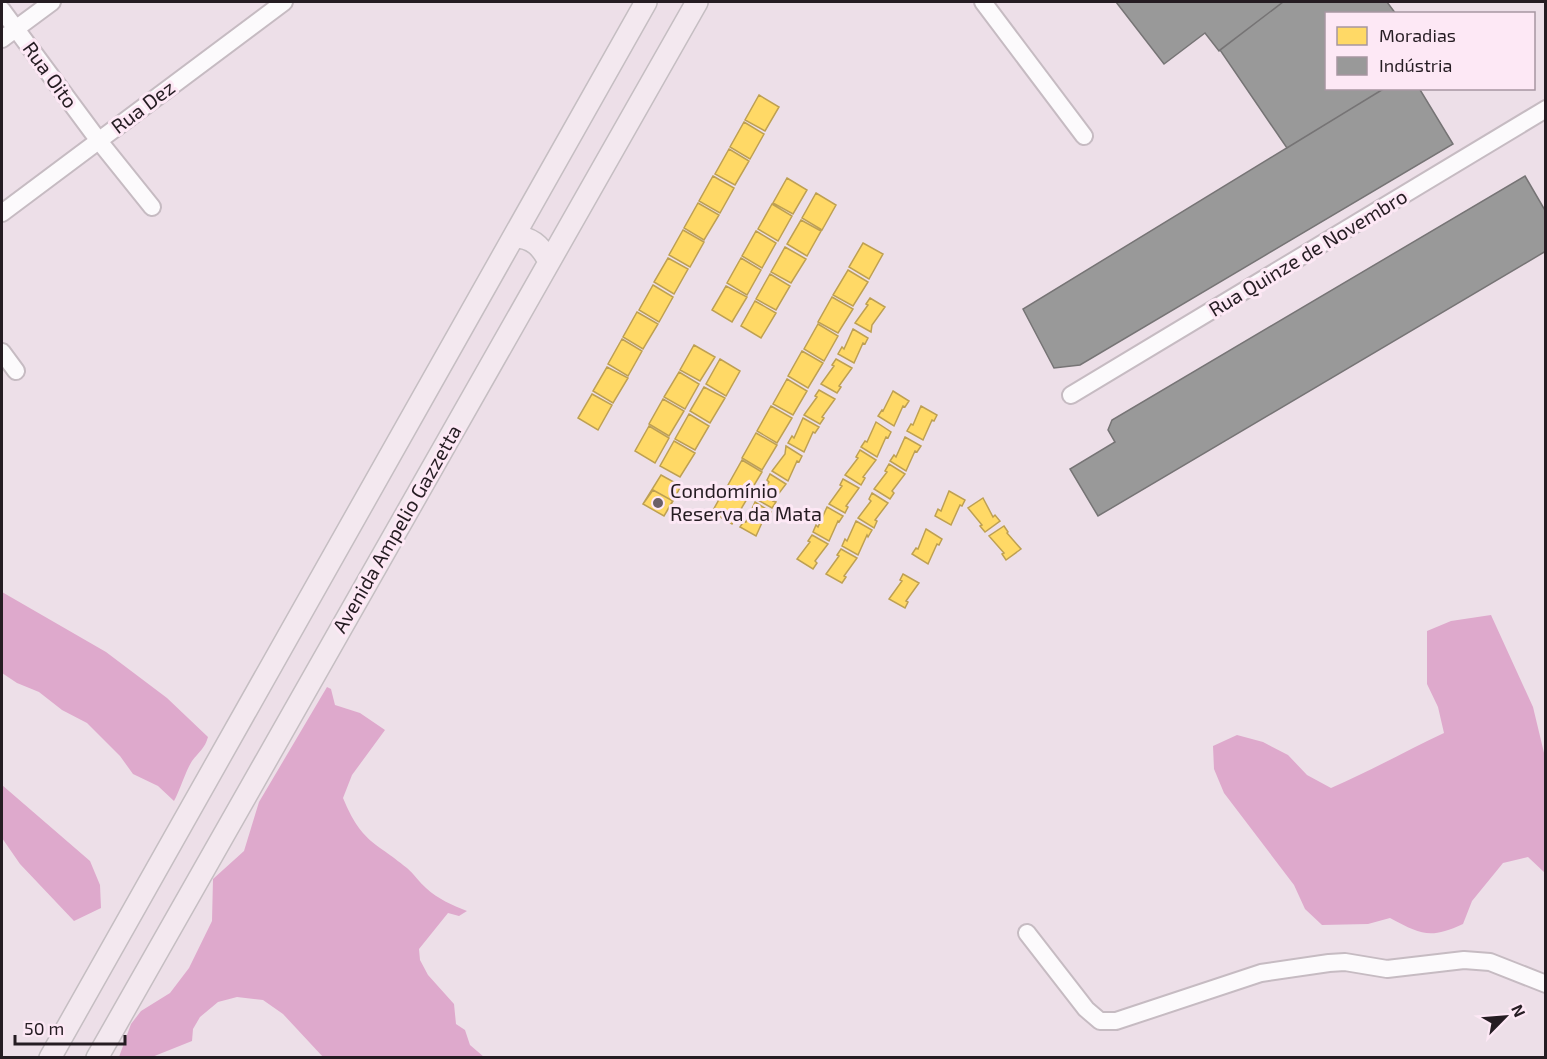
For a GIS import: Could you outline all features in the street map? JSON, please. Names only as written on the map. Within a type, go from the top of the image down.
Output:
[{"type":"main road","points":[[50,1058],[646,2]]},
{"type":"main road","name":"Avenida Ampelio Gazzetta","points":[[98,1058],[698,2]]},
{"type":"main road","points":[[515,237],[533,241],[541,247],[549,262]]},
{"type":"street","points":[[2,39],[52,2]]},
{"type":"street","name":"Rua Dez","points":[[2,213],[284,2]]},
{"type":"street","points":[[983,2],[1084,136]]},
{"type":"street","name":"Rua Oito","points":[[2,10],[99,141],[153,207]]},
{"type":"street","name":"Rua Quinze de Novembro","points":[[1071,396],[1545,109]]},
{"type":"street","points":[[2,352],[16,371]]},
{"type":"street","points":[[1027,933],[1086,1009],[1100,1021],[1116,1021],[1262,973],[1329,963],[1345,962],[1387,969],[1464,960],[1490,962],[1545,984]]},
{"type":"shaded area","points":[[2,592],[106,652],[167,698],[208,737],[192,761],[174,801],[158,786],[133,774],[120,756],[87,723],[62,710],[39,692],[17,683],[2,673]]},
{"type":"shaded area","points":[[1491,615],[1533,707],[1545,757],[1545,873],[1528,857],[1503,863],[1472,901],[1463,924],[1442,932],[1418,931],[1390,918],[1368,924],[1322,925],[1305,909],[1294,885],[1224,793],[1214,769],[1213,746],[1237,735],[1263,742],[1288,755],[1307,775],[1331,788],[1444,733],[1438,707],[1427,684],[1427,631],[1451,621]]},
{"type":"shaded area","points":[[327,687],[331,689],[335,705],[360,713],[385,730],[352,775],[343,798],[356,824],[369,839],[407,868],[423,886],[445,901],[467,911],[459,916],[448,913],[419,949],[420,960],[428,975],[454,1004],[456,1024],[465,1030],[470,1045],[484,1057],[323,1057],[283,1014],[263,1000],[237,997],[218,1002],[200,1017],[193,1029],[192,1041],[152,1057],[119,1057],[131,1024],[141,1011],[170,993],[189,968],[212,921],[213,879],[244,851],[259,802]]},
{"type":"shaded area","points":[[2,785],[90,861],[100,885],[101,908],[74,921],[20,864],[2,838]]},
{"type":"building: Moradias","points":[[759,95],[779,107],[765,131],[745,120]]},
{"type":"building: Moradias","points":[[744,122],[764,134],[750,159],[730,147]]},
{"type":"building: Moradias","points":[[729,149],[749,161],[735,185],[715,174]]},
{"type":"building: Moradias","points":[[713,176],[734,188],[720,213],[699,201]]},
{"type":"building: Moradias","points":[[787,178],[807,190],[793,214],[773,203]]},
{"type":"building: Moradias","points":[[816,193],[836,205],[822,230],[802,218]]},
{"type":"building: Moradias","points":[[698,203],[719,215],[704,240],[684,228]]},
{"type":"building: Moradias","points":[[772,204],[792,216],[778,241],[758,229]]},
{"type":"building: Moradias","points":[[801,220],[821,231],[807,256],[787,244]]},
{"type":"building: Moradias","points":[[683,230],[704,242],[690,267],[669,255]]},
{"type":"building: Moradias","points":[[756,231],[776,243],[762,268],[742,256]]},
{"type":"building: Moradias","points":[[863,243],[883,254],[869,279],[849,267]]},
{"type":"building: Moradias","points":[[785,247],[806,259],[791,283],[771,272]]},
{"type":"building: Moradias","points":[[668,258],[688,269],[674,294],[654,282]]},
{"type":"building: Moradias","points":[[741,258],[761,270],[747,295],[727,283]]},
{"type":"building: Moradias","points":[[848,270],[868,282],[853,306],[833,295]]},
{"type":"building: Moradias","points":[[770,274],[790,286],[776,310],[756,299]]},
{"type":"building: Moradias","points":[[653,285],[673,297],[659,322],[639,310]]},
{"type":"building: Moradias","points":[[726,286],[747,297],[732,322],[712,310]]},
{"type":"building: Moradias","points":[[832,297],[853,309],[838,333],[818,322]]},
{"type":"building: Moradias","points":[[870,298],[885,307],[872,325],[871,332],[855,323],[868,305],[866,304]]},
{"type":"building: Moradias","points":[[755,301],[776,313],[761,338],[741,326]]},
{"type":"building: Moradias","points":[[637,312],[658,324],[643,349],[623,337]]},
{"type":"building: Moradias","points":[[818,324],[838,336],[824,361],[804,349]]},
{"type":"building: Moradias","points":[[853,329],[868,338],[865,344],[863,343],[854,363],[838,354],[842,347],[844,349]]},
{"type":"building: Moradias","points":[[622,339],[642,351],[628,376],[608,364]]},
{"type":"building: Moradias","points":[[694,345],[715,357],[700,381],[680,370]]},
{"type":"building: Moradias","points":[[802,351],[823,363],[808,388],[788,376]]},
{"type":"building: Moradias","points":[[720,359],[740,371],[726,396],[706,384]]},
{"type":"building: Moradias","points":[[836,359],[852,368],[839,386],[841,387],[837,393],[821,384],[834,366],[832,365]]},
{"type":"building: Moradias","points":[[607,367],[628,378],[613,403],[593,391]]},
{"type":"building: Moradias","points":[[679,372],[699,384],[685,409],[664,397]]},
{"type":"building: Moradias","points":[[787,379],[807,391],[793,415],[773,404]]},
{"type":"building: Moradias","points":[[704,387],[725,398],[710,423],[690,411]]},
{"type":"building: Moradias","points":[[819,390],[835,399],[822,417],[824,418],[820,424],[804,415],[817,397],[815,396]]},
{"type":"building: Moradias","points":[[893,391],[909,401],[905,407],[903,406],[894,426],[878,416]]},
{"type":"building: Moradias","points":[[592,394],[612,405],[598,430],[578,418]]},
{"type":"building: Moradias","points":[[663,399],[684,411],[669,436],[649,424]]},
{"type":"building: Moradias","points":[[771,406],[792,418],[777,443],[757,431]]},
{"type":"building: Moradias","points":[[921,406],[937,415],[934,421],[932,420],[923,440],[907,431],[911,424],[913,425]]},
{"type":"building: Moradias","points":[[689,414],[709,426],[695,450],[675,439]]},
{"type":"building: Moradias","points":[[803,418],[819,427],[815,433],[813,432],[804,452],[788,443],[792,436],[794,438]]},
{"type":"building: Moradias","points":[[876,422],[891,432],[888,438],[886,437],[877,457],[861,447],[865,441],[867,442]]},
{"type":"building: Moradias","points":[[649,426],[669,438],[655,463],[635,451]]},
{"type":"building: Moradias","points":[[756,433],[777,445],[762,470],[742,458]]},
{"type":"building: Moradias","points":[[905,437],[921,446],[917,452],[915,451],[906,471],[890,461],[894,455],[896,457]]},
{"type":"building: Moradias","points":[[674,441],[695,453],[680,477],[660,466]]},
{"type":"building: Moradias","points":[[786,446],[802,456],[799,462],[797,461],[788,481],[772,471],[785,454]]},
{"type":"building: Moradias","points":[[860,450],[876,460],[863,477],[865,478],[861,485],[845,475],[858,458],[856,457]]},
{"type":"building: Moradias","points":[[742,460],[762,472],[747,497],[728,485]]},
{"type":"building: Moradias","points":[[889,464],[905,474],[892,491],[894,493],[890,499],[874,489],[887,472],[885,471]]},
{"type":"building: Moradias","points":[[770,474],[786,484],[773,501],[776,502],[772,508],[756,499],[769,482],[767,480]]},
{"type":"building: Moradias","points":[[661,475],[681,486],[664,516],[643,504]]},
{"type":"building: Moradias","points":[[843,479],[859,488],[846,506],[848,507],[845,513],[829,504],[842,486],[840,485]]},
{"type":"building: Moradias","points":[[726,487],[747,499],[732,524],[712,512]]},
{"type":"building: Moradias","name":"Condomínio Reserva da Mata","points":[[653,490],[673,501],[664,516],[643,504]]},
{"type":"building: Moradias","points":[[949,491],[965,500],[962,506],[960,505],[951,525],[935,516],[938,509],[941,511]]},
{"type":"building: Moradias","points":[[872,493],[888,503],[875,520],[877,521],[874,528],[858,518],[871,501],[869,499]]},
{"type":"building: Moradias","points":[[983,498],[993,517],[995,515],[1000,521],[985,532],[968,508]]},
{"type":"building: Moradias","points":[[755,502],[771,512],[767,518],[765,516],[756,536],[740,527],[744,521],[746,522]]},
{"type":"building: Moradias","points":[[827,507],[843,516],[838,521],[829,541],[813,532],[816,525],[818,527]]},
{"type":"building: Moradias","points":[[856,521],[872,530],[868,537],[867,535],[858,555],[842,546],[845,539],[847,541]]},
{"type":"building: Moradias","points":[[1004,526],[1021,549],[1006,560],[1002,554],[1004,553],[989,536]]},
{"type":"building: Moradias","points":[[926,529],[942,539],[939,545],[937,544],[928,564],[912,554],[916,548],[918,549]]},
{"type":"building: Moradias","points":[[812,535],[828,544],[815,561],[817,563],[813,569],[797,559],[810,542],[808,541]]},
{"type":"building: Moradias","points":[[841,549],[857,558],[844,576],[846,577],[842,583],[826,574],[839,556],[837,555]]},
{"type":"building: Moradias","points":[[903,574],[919,583],[906,601],[908,602],[905,608],[889,599],[902,581],[900,580]]},
{"type":"building: Indústria","points":[[1116,2],[1283,2],[1219,51],[1205,33],[1164,64]]},
{"type":"building: Indústria","points":[[1283,2],[1387,2],[1394,12],[1325,12],[1325,90],[1382,90],[1287,148],[1220,50]]},
{"type":"building: Indústria","points":[[1382,90],[1420,90],[1453,144],[1080,365],[1054,368],[1023,309]]},
{"type":"building: Indústria","points":[[1525,176],[1546,212],[1546,251],[1098,516],[1070,469],[1115,442],[1108,430],[1112,420]]},
{"type":"place","name":"Condomínio Reserva da Mata","points":[[658,503]]}]
